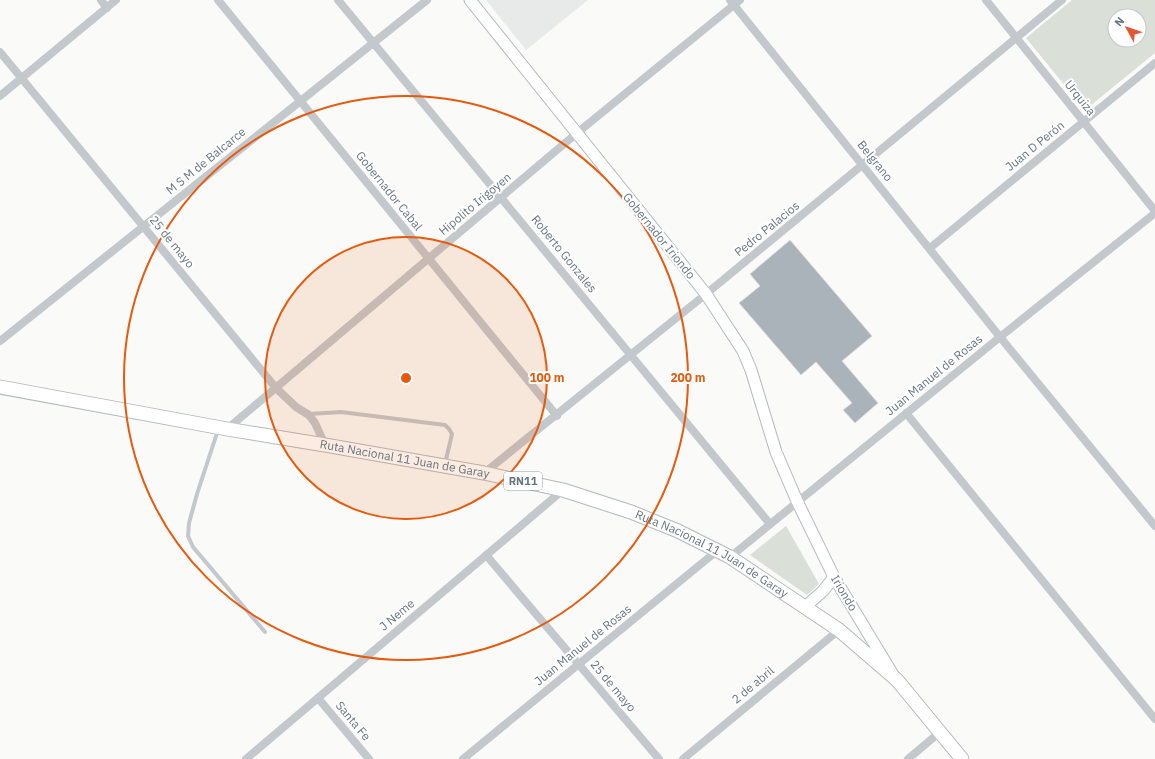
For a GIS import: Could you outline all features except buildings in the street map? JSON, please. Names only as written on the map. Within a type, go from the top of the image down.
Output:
[{"type":"highway","name":"Ruta Nacional 11 Juan de Garay","points":[[0,387],[223,428],[484,473],[563,490],[631,512],[678,530],[730,557],[839,630],[897,680],[962,759]]},
{"type":"main road","name":"Gobernador Iriondo","points":[[470,0],[706,294],[743,351],[751,370],[776,452],[797,502]]},
{"type":"main road","name":"Iriondo","points":[[797,502],[834,577],[897,680]]},
{"type":"main road","points":[[805,607],[823,591],[834,577]]},
{"type":"street","points":[[101,0],[107,8]]},
{"type":"street","points":[[0,96],[116,0]]},
{"type":"street","name":"Gobernador Cabal","points":[[218,0],[557,416]]},
{"type":"street","name":"Roberto Gonzales","points":[[338,0],[770,524]]},
{"type":"street","name":"M S M de Balcarce","points":[[0,341],[427,0]]},
{"type":"street","name":"Urquiza","points":[[986,0],[1155,212]]},
{"type":"street","name":"Pedro Palacios","points":[[484,473],[557,416],[1062,0]]},
{"type":"street","name":"Hipolito Irigoyen","points":[[223,428],[276,388],[577,133],[735,2]]},
{"type":"street","name":"Belgrano","points":[[735,2],[1000,337],[1155,526]]},
{"type":"street","name":"25 de mayo","points":[[0,52],[276,388],[296,407],[309,414],[326,445]]},
{"type":"street","name":"Juan D Perón","points":[[930,248],[1155,63]]},
{"type":"street","name":"Juan Manuel de Rosas","points":[[730,557],[1155,212]]},
{"type":"street","points":[[906,413],[1155,719]]},
{"type":"street","name":"J Neme","points":[[246,759],[563,490]]},
{"type":"street","name":"Juan Manuel de Rosas","points":[[463,759],[718,550]]},
{"type":"street","name":"25 de mayo","points":[[486,555],[659,759]]},
{"type":"street","name":"2 de abril","points":[[683,759],[839,630]]},
{"type":"street","name":"Santa Fe","points":[[318,698],[369,759]]},
{"type":"street","points":[[908,759],[940,732]]},
{"type":"lane","points":[[309,414],[341,412],[445,425],[452,434],[444,466]]},
{"type":"lane","points":[[223,428],[197,494],[189,523],[188,536],[193,547],[265,632]]},
{"type":"shaded area","points":[[486,0],[588,0],[526,50]]},
{"type":"shaded area","points":[[1072,0],[1155,0],[1155,53],[1085,110],[1026,38]]},
{"type":"shaded area","points":[[786,526],[819,584],[807,595],[750,555]]}]
